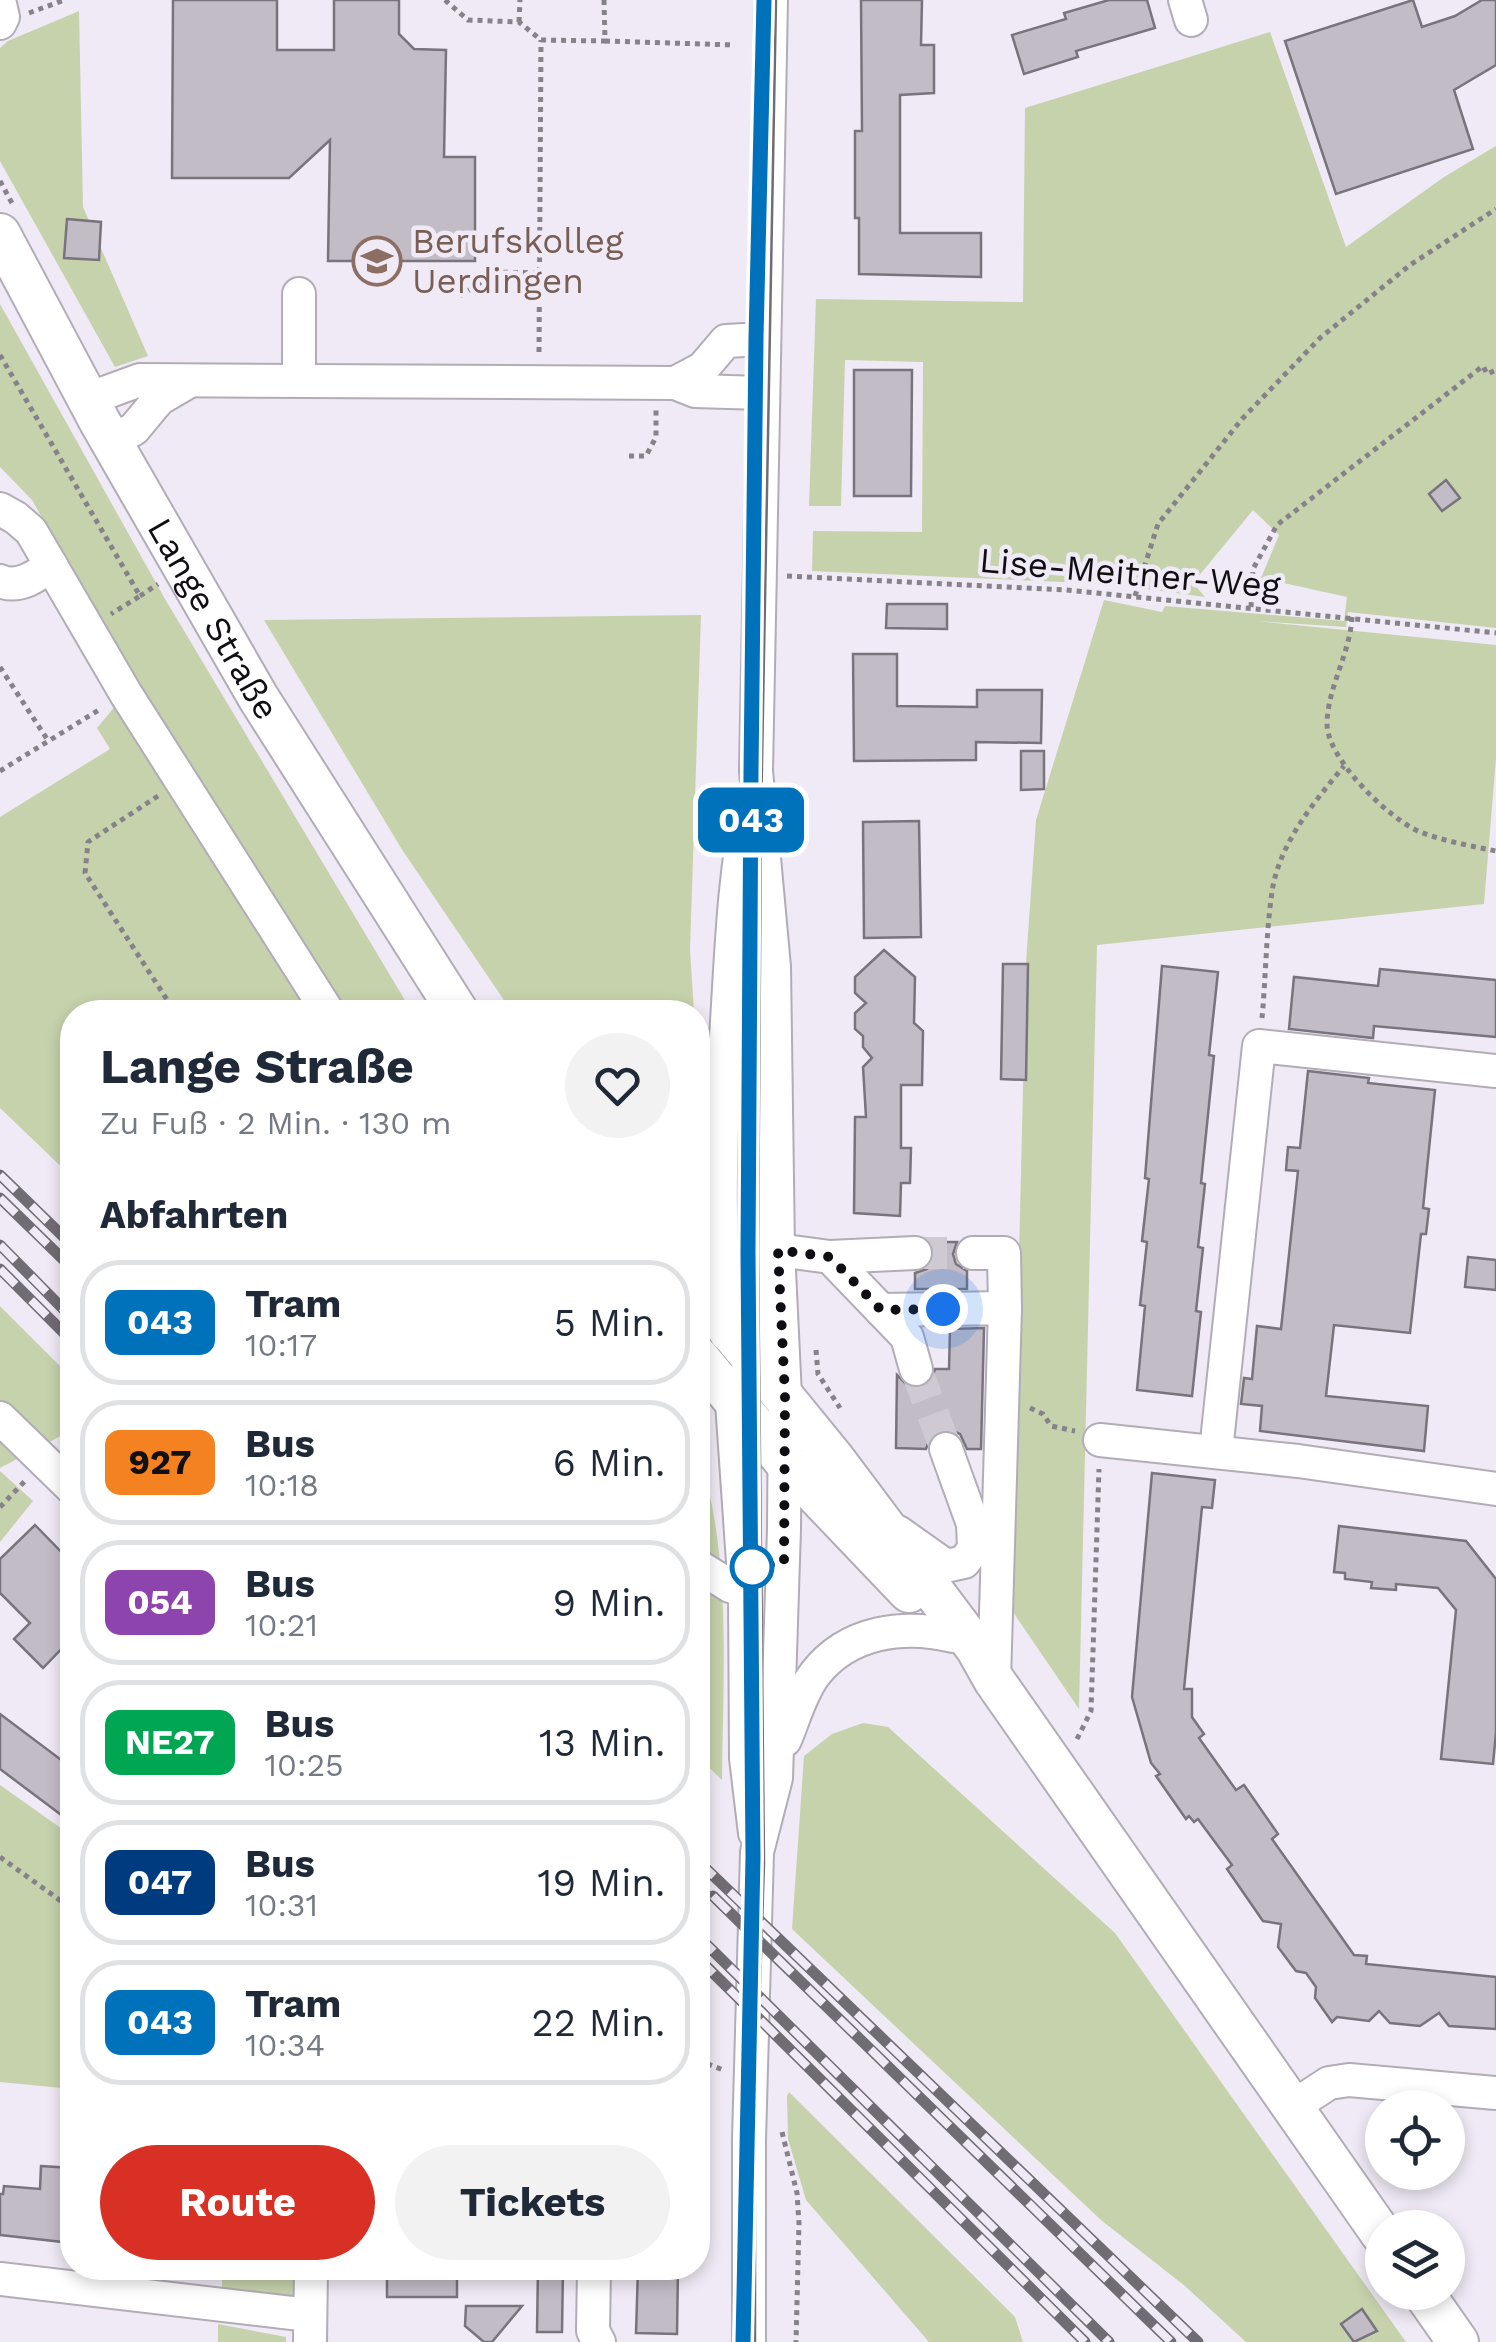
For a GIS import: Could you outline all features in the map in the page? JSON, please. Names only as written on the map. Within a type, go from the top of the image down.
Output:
[{"type":"main road","name":"Lange Straße","points":[[0,234],[111,441],[258,697],[453,1000]]},
{"type":"main road","points":[[710,1307],[882,1520],[976,1648],[994,1680],[1365,2212]]},
{"type":"main road","points":[[710,1372],[785,1462],[994,1680]]},
{"type":"main road","points":[[1436,2310],[1458,2342]]},
{"type":"street","points":[[757,1852],[746,1758],[744,1415],[754,1360],[758,575],[770,0]]},
{"type":"street","points":[[0,4],[0,23]]},
{"type":"street","points":[[299,379],[300,294]]},
{"type":"street","points":[[666,382],[704,368],[726,341],[763,339]]},
{"type":"street","points":[[88,399],[140,380],[666,382],[695,391],[762,393]]},
{"type":"street","points":[[111,441],[134,429],[159,399],[188,382]]},
{"type":"street","points":[[0,509],[31,531],[126,694],[320,1000]]},
{"type":"street","points":[[0,582],[9,585],[35,578],[51,564]]},
{"type":"street","points":[[749,2342],[757,1852],[744,1415],[726,1326],[721,1266],[721,1163],[722,1090],[739,850],[756,772]]},
{"type":"street","points":[[756,772],[774,967],[778,1250],[785,1396],[776,1778]]},
{"type":"street","points":[[1216,1452],[1259,1046],[1496,1071]]},
{"type":"street","points":[[710,1179],[721,1163]]},
{"type":"street","points":[[778,1250],[830,1257],[915,1253]]},
{"type":"street","points":[[973,1253],[1004,1253],[994,1680]]},
{"type":"street","points":[[830,1257],[907,1337],[916,1368]]},
{"type":"street","points":[[881,1310],[1005,1308]]},
{"type":"street","points":[[744,1415],[785,1396]]},
{"type":"street","points":[[0,1418],[60,1476]]},
{"type":"street","points":[[1092,1436],[1496,1489]]},
{"type":"street","points":[[946,1449],[972,1524],[998,1577]]},
{"type":"street","points":[[882,1520],[946,1566],[964,1562],[974,1549],[972,1524]]},
{"type":"street","points":[[710,1574],[746,1591]]},
{"type":"street","points":[[757,1852],[784,1741],[814,1675],[856,1640],[917,1628],[952,1636]]},
{"type":"street","points":[[1292,2108],[1329,2083],[1349,2080],[1496,2093]]},
{"type":"street","points":[[0,2278],[310,2328],[311,2280]]},
{"type":"street","points":[[594,2280],[594,2331],[599,2342]]},
{"type":"path","points":[[445,0],[468,20],[519,22],[542,40],[734,45]]},
{"type":"path","points":[[519,22],[520,0]]},
{"type":"path","points":[[604,0],[605,41]]},
{"type":"path","points":[[538,381],[542,40]]},
{"type":"path","points":[[1135,596],[1158,524],[1242,419],[1320,338],[1410,265],[1496,209]]},
{"type":"path","points":[[460,296],[497,272],[539,273]]},
{"type":"path","points":[[0,355],[140,596]]},
{"type":"path","points":[[1251,607],[1253,569],[1277,525],[1483,366],[1486,374],[1496,370]]},
{"type":"path","points":[[629,456],[646,456],[656,437],[666,382]]},
{"type":"path","name":"Lise-Meitner-Weg","points":[[758,575],[1066,590],[1496,633]]},
{"type":"path","points":[[87,629],[165,580]]},
{"type":"path","points":[[1352,617],[1350,640],[1329,705],[1326,728],[1344,766],[1417,831],[1496,850]]},
{"type":"path","points":[[0,667],[47,739]]},
{"type":"path","points":[[0,771],[126,694]]},
{"type":"path","points":[[1259,1046],[1273,887],[1297,828],[1344,766]]},
{"type":"path","points":[[167,1000],[85,872],[88,842],[182,780]]},
{"type":"path","points":[[1019,1407],[1035,1409],[1051,1426],[1092,1436],[1091,1711],[1061,1774]]},
{"type":"path","points":[[0,1857],[60,1900]]},
{"type":"path","points":[[710,2064],[729,2071]]},
{"type":"path","points":[[782,2116],[785,2154],[797,2193],[799,2222],[796,2342]]},
{"type":"green space","points":[[79,11],[83,207],[148,356],[115,367],[0,161],[0,48]]},
{"type":"green space","points":[[1270,32],[1346,247],[1444,177],[1496,146],[1496,628],[1348,612],[1346,627],[1256,621],[1496,645],[1496,758],[1484,904],[1097,945],[1079,1709],[1013,1612],[1011,1591],[1026,963],[1036,820],[1104,600],[1162,612],[1165,606],[1344,621],[1347,597],[1261,578],[1279,535],[1253,510],[1193,583],[1205,597],[1110,584],[812,571],[813,531],[922,532],[923,362],[845,360],[841,506],[809,506],[816,299],[1023,302],[1025,108]]},
{"type":"green space","points":[[0,304],[165,599],[405,1000],[60,1000],[60,1166],[0,1108],[0,817],[110,749],[97,728],[135,682],[32,500],[0,467]]},
{"type":"green space","points":[[701,615],[690,950],[693,1000],[504,1000],[401,848],[264,620]]},
{"type":"green space","points":[[0,1306],[60,1366],[60,1436],[0,1468]]},
{"type":"green space","points":[[0,1471],[33,1501],[0,1542]]},
{"type":"green space","points":[[710,1496],[723,1614],[722,1780],[710,1768]]},
{"type":"green space","points":[[863,1723],[888,1727],[1115,1933],[1365,2284],[1365,2310],[1383,2310],[1406,2342],[1246,2342],[1185,2286],[1101,2220],[792,1929],[804,1756],[832,1734]]},
{"type":"green space","points":[[0,1785],[60,1828],[60,2088],[0,2082]]},
{"type":"green space","points":[[789,2092],[1015,2317],[1023,2342],[929,2342],[806,2200],[788,2139]]},
{"type":"green space","points":[[222,2280],[310,2280],[309,2315],[222,2305]]},
{"type":"green space","points":[[218,2324],[286,2337],[286,2342],[218,2342]]},
{"type":"building","points":[[173,0],[277,0],[277,50],[334,50],[334,0],[399,0],[399,34],[414,49],[446,50],[444,157],[475,157],[475,261],[328,261],[330,140],[289,178],[172,178]]},
{"type":"building","points":[[861,0],[922,0],[921,45],[934,45],[934,93],[900,95],[900,233],[981,233],[981,277],[859,274],[855,131],[862,131]]},
{"type":"building","points":[[1109,0],[1147,0],[1155,28],[1076,51],[1078,57],[1024,74],[1012,35],[1066,19],[1064,13]]},
{"type":"building","points":[[1413,0],[1422,27],[1455,16],[1482,0],[1496,0],[1496,65],[1454,90],[1473,149],[1336,194],[1285,41]]},
{"type":"building","points":[[67,219],[101,222],[99,260],[64,258]]},
{"type":"building","points":[[854,370],[912,370],[911,496],[854,496]]},
{"type":"building","points":[[1446,480],[1460,498],[1442,511],[1429,494]]},
{"type":"building","points":[[887,604],[947,604],[947,629],[886,628]]},
{"type":"building","points":[[853,654],[897,654],[897,706],[977,707],[977,690],[1042,690],[1041,743],[976,742],[976,760],[854,761]]},
{"type":"building","points":[[1021,751],[1044,751],[1044,789],[1021,790]]},
{"type":"building","points":[[919,821],[921,937],[864,938],[863,822]]},
{"type":"building","points":[[884,950],[915,977],[914,1023],[923,1031],[922,1085],[901,1085],[901,1148],[911,1148],[910,1183],[901,1183],[900,1216],[854,1213],[855,1117],[866,1117],[863,1067],[872,1058],[863,1047],[863,1036],[855,1029],[855,1013],[866,1003],[855,993],[855,977]]},
{"type":"building","points":[[1003,964],[1028,964],[1026,1080],[1001,1079]]},
{"type":"building","points":[[1162,966],[1218,972],[1201,1183],[1205,1184],[1198,1247],[1203,1248],[1196,1311],[1201,1312],[1192,1396],[1137,1390],[1145,1306],[1140,1305],[1147,1242],[1142,1241],[1149,1179],[1145,1178]]},
{"type":"building","points":[[1380,969],[1496,980],[1496,1037],[1374,1026],[1373,1038],[1289,1029],[1294,977],[1378,986]]},
{"type":"building","points":[[1308,1071],[1435,1090],[1423,1208],[1429,1209],[1426,1234],[1421,1234],[1410,1333],[1334,1325],[1326,1396],[1428,1406],[1424,1451],[1260,1431],[1262,1406],[1241,1404],[1244,1378],[1252,1379],[1257,1326],[1281,1329],[1298,1171],[1286,1170],[1288,1147],[1300,1148]]},
{"type":"building","points":[[932,1242],[957,1242],[953,1254],[956,1264],[967,1271],[967,1289],[915,1289],[915,1273],[927,1269],[933,1261]]},
{"type":"building","points":[[1468,1257],[1496,1260],[1496,1290],[1465,1287]]},
{"type":"building","points":[[984,1328],[981,1449],[967,1449],[960,1434],[949,1429],[931,1435],[926,1449],[896,1448],[897,1375],[910,1388],[922,1388],[931,1382],[935,1369],[949,1369],[950,1329]]},
{"type":"building","points":[[1152,1473],[1215,1480],[1212,1508],[1202,1507],[1184,1689],[1192,1689],[1192,1717],[1204,1734],[1199,1738],[1236,1790],[1244,1785],[1278,1834],[1272,1839],[1354,1955],[1367,1956],[1366,1964],[1496,1977],[1496,2029],[1449,2026],[1439,2013],[1420,2026],[1390,2023],[1379,2011],[1369,2021],[1337,2017],[1332,2022],[1315,1998],[1316,1987],[1306,1973],[1296,1971],[1278,1947],[1281,1924],[1263,1921],[1227,1869],[1232,1865],[1198,1819],[1186,1819],[1156,1776],[1160,1774],[1151,1763],[1132,1697]]},
{"type":"building","points":[[35,1525],[60,1551],[60,1650],[43,1668],[14,1639],[30,1623],[0,1593],[0,1559]]},
{"type":"building","points":[[1339,1526],[1466,1541],[1496,1579],[1493,1764],[1441,1759],[1456,1610],[1438,1588],[1396,1584],[1396,1590],[1371,1588],[1372,1582],[1345,1579],[1345,1573],[1334,1572]]},
{"type":"building","points":[[0,1714],[60,1759],[60,1814],[0,1769]]},
{"type":"building","points":[[41,2166],[60,2167],[60,2242],[0,2235],[0,2194],[4,2186],[40,2189]]},
{"type":"building","points":[[387,2280],[457,2280],[457,2297],[387,2297]]},
{"type":"building","points":[[538,2280],[563,2280],[562,2332],[537,2332]]},
{"type":"building","points":[[638,2280],[678,2280],[677,2334],[636,2333]]},
{"type":"building","points":[[466,2306],[522,2306],[492,2342],[484,2342],[465,2326]]},
{"type":"building","points":[[1362,2309],[1377,2331],[1354,2342],[1341,2324]]},
{"type":"tunnel","points":[[915,1253],[973,1253]]},
{"type":"tunnel","points":[[916,1369],[946,1449]]},
{"type":"tram line","name":"043","points":[[743,2342],[744,2144],[753,1857],[748,1253],[751,772],[764,0]]},
{"type":"tram line","points":[[755,2342],[755,2142],[764,1863],[758,1252],[761,818],[776,0]]},
{"type":"railway","points":[[0,1175],[60,1233]]},
{"type":"railway","points":[[0,1198],[60,1256]]},
{"type":"railway","points":[[0,1245],[60,1306]]},
{"type":"railway","points":[[0,1269],[60,1329]]},
{"type":"railway","points":[[710,1873],[1198,2342]]},
{"type":"railway","points":[[713,1896],[1171,2342]]},
{"type":"railway","points":[[710,1948],[1109,2342]]},
{"type":"railway","points":[[710,1970],[1085,2342]]},
{"type":"place","name":"Berufskolleg Uerdingen","points":[[377,261]]},
{"type":"route","points":[[752,1567],[784,1563],[785,1396],[778,1250],[830,1257],[881,1310],[943,1309]]}]
